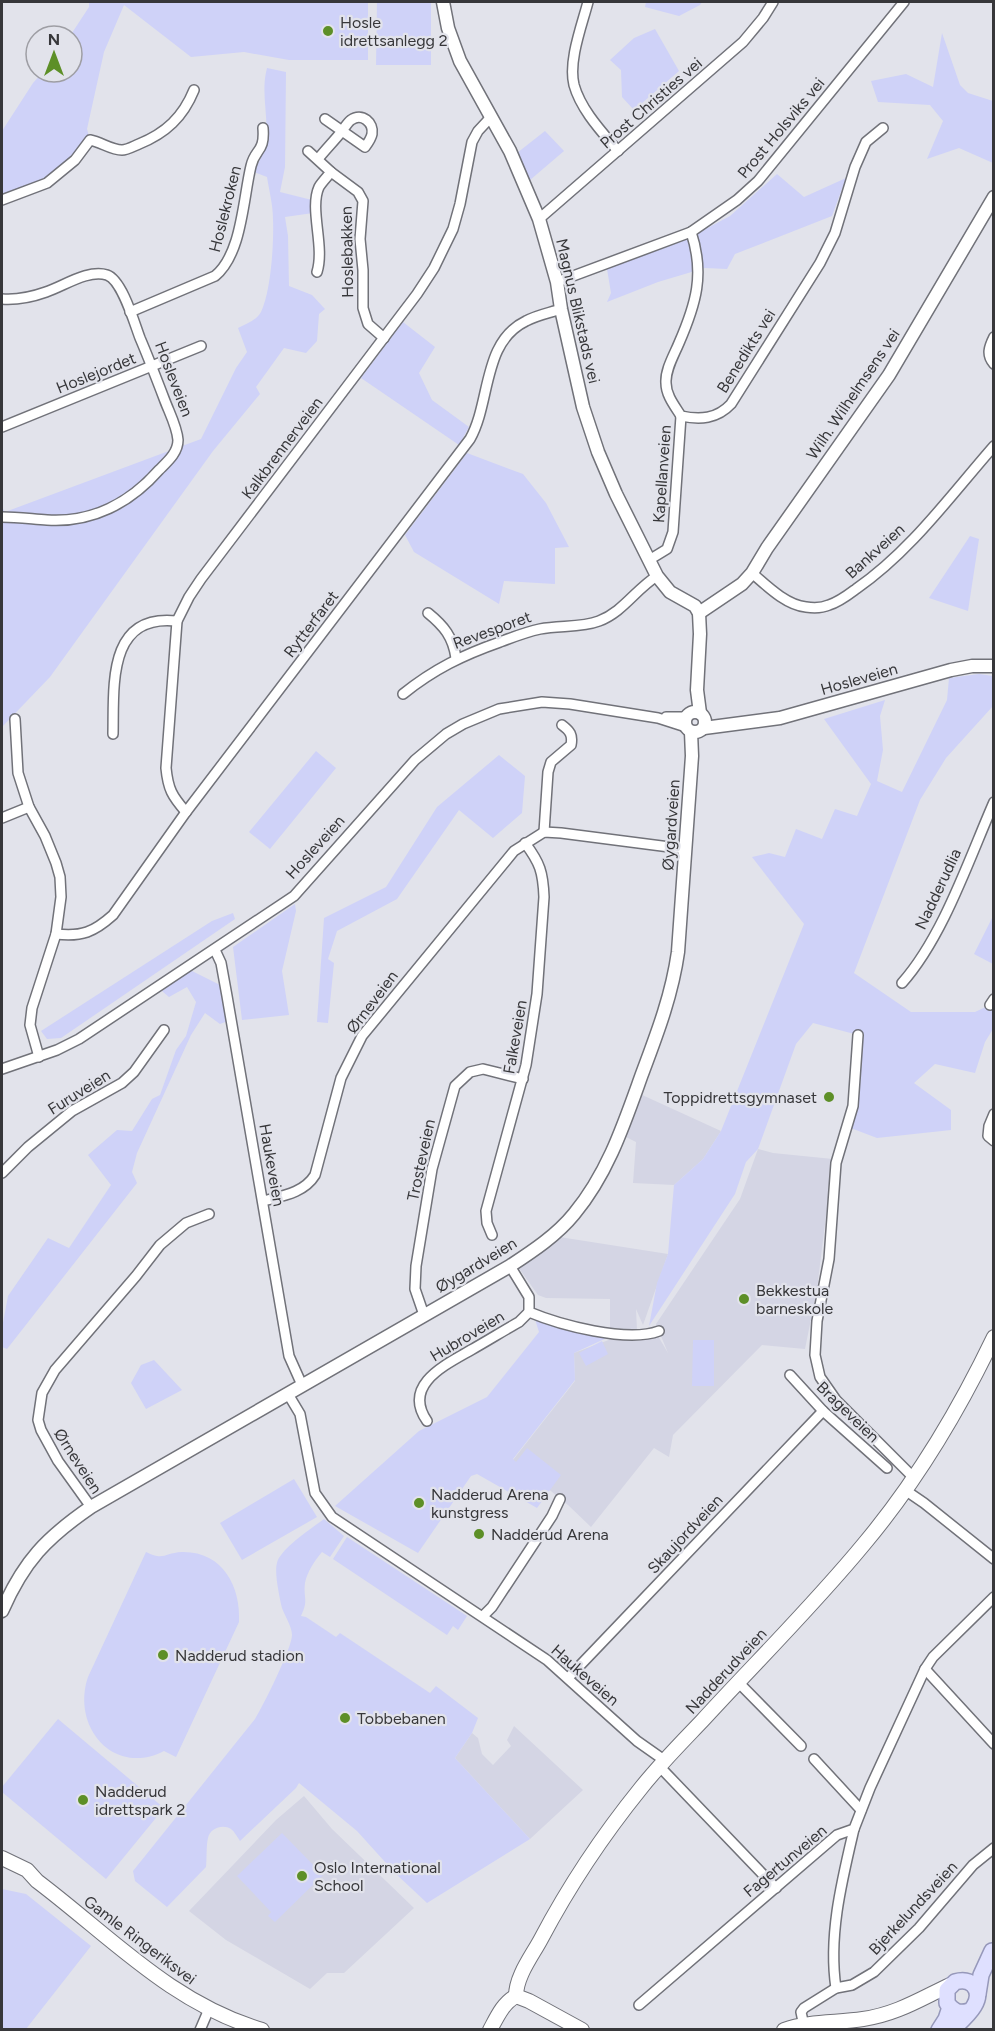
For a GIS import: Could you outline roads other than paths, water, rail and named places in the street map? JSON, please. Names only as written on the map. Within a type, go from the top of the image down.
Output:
[{"type":"main road","name":"Nadderudveien","points":[[490,2030],[502,2008],[516,1996],[518,1981],[567,1891],[619,1817],[662,1763],[839,1574],[865,1543],[914,1477],[957,1407],[993,1337]]},
{"type":"main road","name":"Gamle Ringeriksvei","points":[[2,1858],[27,1870],[37,1881],[140,1965],[179,1993],[210,2009],[262,2030]]},
{"type":"main road","name":"Gamle Ringeriksvei","points":[[2,1866],[37,1881]]},
{"type":"main road","points":[[939,2030],[946,2019],[948,2005],[945,1996],[955,1983],[993,1950]]},
{"type":"main road","points":[[952,2030],[977,2003],[981,1975],[993,1950]]},
{"type":"main road","points":[[784,2030],[881,2016],[914,2004],[955,1983],[972,1984],[978,1995]]},
{"type":"main road","points":[[516,1996],[582,2030]]},
{"type":"main road","points":[[914,2004],[948,2005],[959,2012],[969,2011]]},
{"type":"street","name":"Magnus Blikstads vei","points":[[443,2],[448,28],[460,62],[524,179],[539,219],[557,282],[561,309],[589,427],[616,494],[657,576],[670,592],[697,610]]},
{"type":"street","points":[[588,2],[573,65],[574,84],[582,103],[618,151]]},
{"type":"street","name":"Prost Christies vei","points":[[539,219],[743,42],[773,2]]},
{"type":"street","name":"Prost Holsviks vei","points":[[557,282],[691,232],[737,200],[758,181],[904,2]]},
{"type":"street","points":[[2,200],[47,183],[75,160],[90,140],[121,150],[157,136],[178,120],[194,90]]},
{"type":"street","name":"Kalkbrennerveien","points":[[186,812],[174,799],[168,787],[166,768],[177,621],[201,579],[417,294],[434,268],[453,228],[472,142],[478,130],[491,117]]},
{"type":"street","points":[[318,159],[342,132],[325,119]]},
{"type":"street","name":"Hoslekroken","points":[[130,312],[215,276],[222,270],[231,252],[240,222],[251,163],[260,152],[264,141],[263,128]]},
{"type":"street","name":"Benedikts vei","points":[[681,416],[702,419],[724,411],[731,404],[820,263],[835,233],[855,166],[866,142],[882,128]]},
{"type":"street","name":"Hoslebakken","points":[[309,151],[331,172],[358,192],[363,201],[360,239],[363,308],[369,324],[384,338]]},
{"type":"street","name":"Hoslebakken","points":[[316,272],[320,257],[316,204],[318,189],[331,172]]},
{"type":"street","name":"Wilh. Wilhelmsens vei","points":[[697,610],[705,601],[723,597],[742,584],[752,573],[767,548],[889,375],[993,196]]},
{"type":"street","points":[[681,416],[668,395],[666,377],[696,302],[698,267],[691,232]]},
{"type":"street","name":"Hosleveien","points":[[2,299],[25,298],[94,274],[103,274],[115,280],[130,312],[177,432],[178,444],[176,451],[156,474],[124,502],[88,517],[57,520],[2,517]]},
{"type":"street","name":"Rytterfaret","points":[[56,934],[71,936],[81,934],[98,928],[113,915],[186,812],[470,439],[477,427],[495,355],[505,338],[514,328],[526,321],[561,309]]},
{"type":"street","points":[[993,337],[988,352],[993,364]]},
{"type":"street","name":"Hoslejordet","points":[[2,428],[201,346]]},
{"type":"street","name":"Kapellanveien","points":[[649,560],[667,549],[673,532],[681,416]]},
{"type":"street","name":"Bankveien","points":[[752,573],[773,590],[798,605],[817,607],[842,599],[898,555],[993,446]]},
{"type":"street","name":"Revesporet","points":[[403,694],[456,658],[530,631],[598,622],[609,617],[657,576]]},
{"type":"street","name":"Øygardveien","points":[[2,1611],[17,1580],[35,1553],[57,1531],[91,1508],[510,1266],[551,1237],[572,1216],[594,1187],[612,1154],[672,990],[678,951],[693,754],[700,634],[697,610]]},
{"type":"street","points":[[428,613],[447,631],[455,648],[456,658]]},
{"type":"street","points":[[113,734],[114,681],[121,650],[127,640],[145,624],[164,620],[177,621]]},
{"type":"street","name":"Hosleveien","points":[[2,1069],[39,1057],[79,1039],[294,896],[415,760],[446,734],[499,709],[542,702],[570,704],[658,718],[733,724],[796,714],[962,668],[993,666]]},
{"type":"street","points":[[15,719],[18,773],[29,807],[45,836],[60,877],[60,904],[56,934],[32,1008],[30,1025],[39,1057]]},
{"type":"street","points":[[562,725],[573,736],[572,745],[551,762],[544,832],[685,849]]},
{"type":"street","name":"Nadderudlia","points":[[902,983],[925,953],[959,882],[993,802]]},
{"type":"street","points":[[2,819],[29,807]]},
{"type":"street","name":"Ørneveien","points":[[263,1201],[289,1194],[310,1183],[315,1175],[341,1078],[362,1036],[514,851],[544,832]]},
{"type":"street","name":"Falkeveien","points":[[492,1236],[486,1211],[523,1079],[537,994],[544,897],[542,869],[525,843]]},
{"type":"street","name":"Haukeveien","points":[[215,950],[221,963],[228,996],[289,1356],[302,1385]]},
{"type":"street","name":"Furuveien","points":[[2,1173],[28,1147],[72,1111],[122,1083],[134,1072],[164,1030]]},
{"type":"street","points":[[858,1035],[853,1107],[836,1163],[830,1259],[817,1321],[814,1355],[820,1377],[836,1400],[914,1477]]},
{"type":"street","name":"Trosteveien","points":[[424,1315],[415,1289],[416,1266],[432,1169],[455,1086],[470,1072],[483,1069],[523,1079]]},
{"type":"street","points":[[993,1114],[988,1136],[993,1141]]},
{"type":"street","name":"Furuveien","points":[[2,1168],[2,1173]]},
{"type":"street","name":"Ørneveien","points":[[91,1508],[58,1461],[40,1430],[38,1420],[42,1393],[55,1370],[160,1245],[186,1223],[209,1214]]},
{"type":"street","points":[[510,1266],[529,1297],[530,1312],[587,1329],[633,1334],[658,1331]]},
{"type":"street","name":"Hubroveien","points":[[427,1421],[420,1405],[420,1392],[424,1383],[435,1371],[519,1322],[530,1312]]},
{"type":"street","name":"Brageveien","points":[[790,1375],[823,1410],[887,1468]]},
{"type":"street","name":"Haukeveien","points":[[288,1394],[300,1414],[315,1493],[332,1517],[547,1660],[662,1763],[776,1888]]},
{"type":"street","name":"Skaujordveien","points":[[568,1678],[823,1410]]},
{"type":"street","points":[[905,1490],[993,1559]]},
{"type":"street","points":[[483,1616],[492,1607],[552,1516],[560,1499]]},
{"type":"street","points":[[836,1988],[835,1934],[839,1898],[854,1829],[861,1810],[925,1668],[933,1657],[993,1597]]},
{"type":"street","points":[[925,1668],[993,1744]]},
{"type":"street","points":[[738,1682],[801,1746]]},
{"type":"street","points":[[814,1759],[861,1810]]},
{"type":"street","name":"Fagertunveien","points":[[639,2005],[837,1835],[854,1829]]},
{"type":"street","name":"Bjerkelundsveien","points":[[801,2028],[801,2012],[804,2008],[836,1988],[852,1985],[874,1972],[919,1928],[974,1865],[993,1848]]},
{"type":"street","points":[[200,2030],[210,2009]]},
{"type":"place","name":"Hosle idrettsanlegg 2","points":[[328,31]]},
{"type":"place","name":"Toppidrettsgymnaset","points":[[829,1097]]},
{"type":"place","name":"Bekkestua barneskole","points":[[744,1299]]},
{"type":"place","name":"Nadderud Arena kunstgress","points":[[419,1503]]},
{"type":"place","name":"Nadderud Arena","points":[[479,1534]]},
{"type":"place","name":"Nadderud stadion","points":[[163,1655]]},
{"type":"place","name":"Tobbebanen","points":[[345,1718]]},
{"type":"place","name":"Nadderud idrettspark 2","points":[[83,1800]]},
{"type":"place","name":"Oslo International School","points":[[302,1876]]}]
